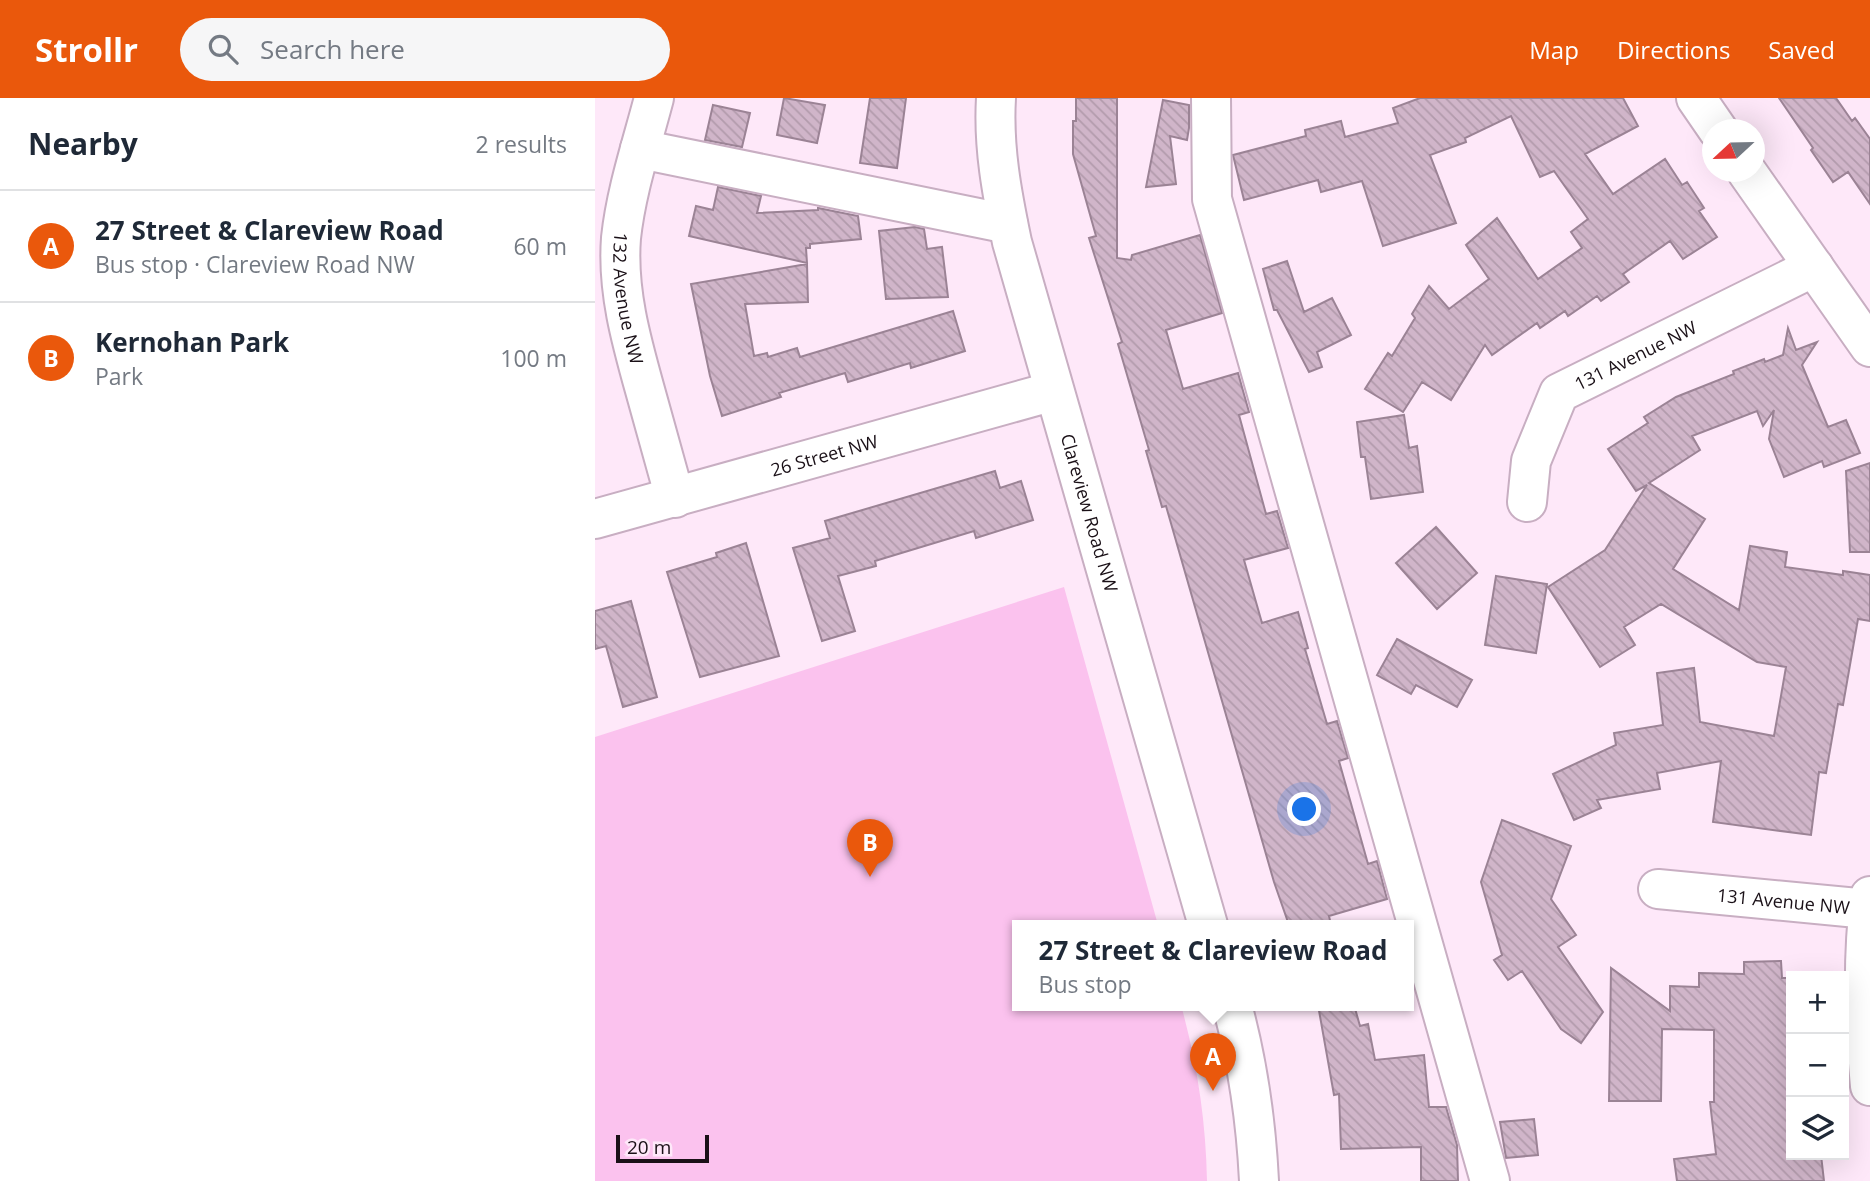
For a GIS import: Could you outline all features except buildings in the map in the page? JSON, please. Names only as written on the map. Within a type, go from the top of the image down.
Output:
[{"type":"street","name":"132 Avenue NW","points":[[654,98],[625,208],[621,275],[625,314],[675,498]]},
{"type":"street","name":"Clareview Road NW","points":[[996,98],[996,142],[1001,194],[1008,225],[1207,920]]},
{"type":"street","points":[[1211,98],[1212,199],[1490,1181]]},
{"type":"street","points":[[1696,98],[1710,119]]},
{"type":"street","points":[[641,149],[1008,225]]},
{"type":"street","points":[[1754,182],[1870,347]]},
{"type":"street","name":"131 Avenue NW","points":[[1527,502],[1531,461],[1559,393],[1814,267]]},
{"type":"street","name":"26 Street NW","points":[[595,519],[1054,391]]},
{"type":"street","name":"131 Avenue NW","points":[[1658,889],[1869,902],[1864,995],[1870,1086]]},
{"type":"street","points":[[1232,1011],[1256,1119],[1259,1181]]},
{"type":"shaded area","points":[[1064,587],[1157,920],[1012,920],[1012,1011],[1182,1011],[1200,1092],[1207,1181],[595,1181],[595,737]]},
{"type":"place","name":"Kernohan Park","points":[[870,877]]},
{"type":"place","name":"27 Street & Clareview Road","points":[[1213,1091]]}]
